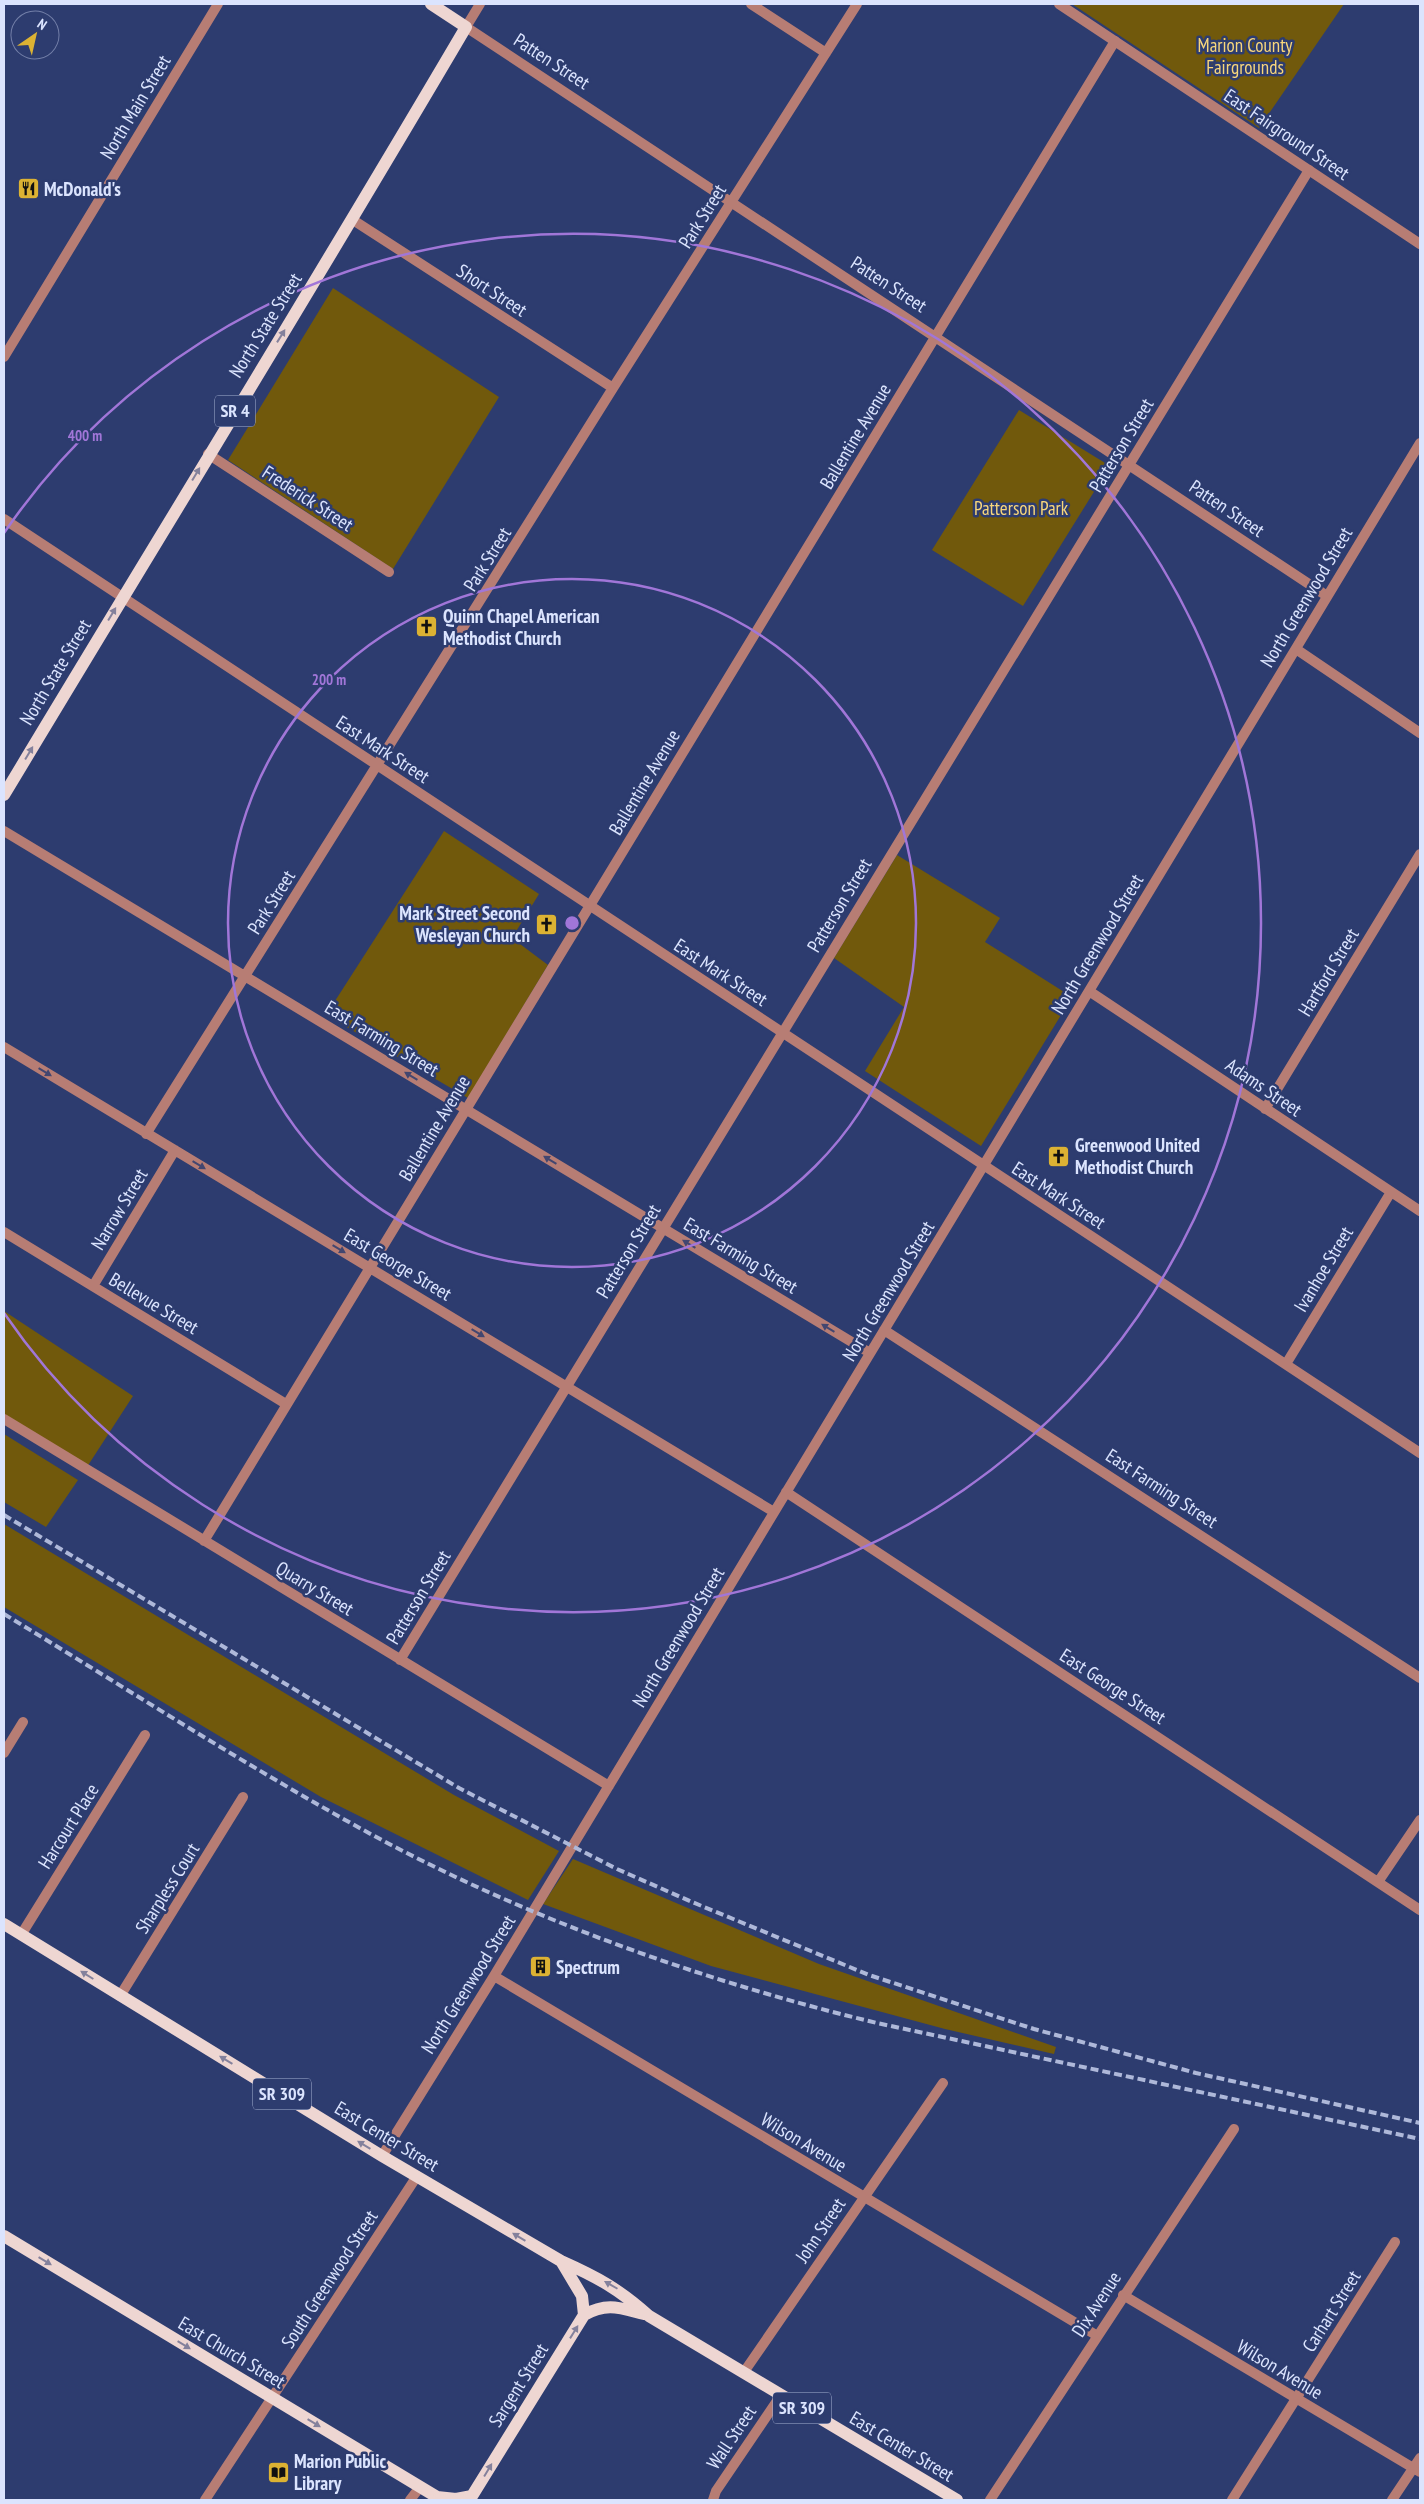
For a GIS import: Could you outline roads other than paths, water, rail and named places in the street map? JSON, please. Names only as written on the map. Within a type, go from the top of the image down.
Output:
[{"type":"main road","name":"Patten Street","points":[[431,4],[466,27]]},
{"type":"main road","name":"North State Street","points":[[4,795],[208,454],[352,220],[466,27]]},
{"type":"main road","name":"East Center Street","points":[[4,1924],[382,2156],[561,2261],[593,2275],[622,2292],[649,2316],[957,2500]]},
{"type":"main road","name":"East Church Street","points":[[4,2236],[439,2499]]},
{"type":"main road","name":"SR 309","points":[[561,2261],[582,2296],[584,2315]]},
{"type":"main road","name":"East Center Street","points":[[584,2315],[598,2307],[617,2307],[649,2316]]},
{"type":"main road","name":"Sargent Street","points":[[439,2499],[472,2498],[584,2315]]},
{"type":"street","name":"North Main Street","points":[[4,357],[218,4]]},
{"type":"street","name":"North State Street","points":[[466,27],[480,4]]},
{"type":"street","points":[[751,4],[826,53]]},
{"type":"street","name":"Park Street","points":[[146,1134],[614,388],[858,4]]},
{"type":"street","name":"East Fairground Street","points":[[1059,4],[1420,244]]},
{"type":"street","name":"Patten Street","points":[[466,27],[1327,596]]},
{"type":"street","name":"Ballentine Avenue","points":[[204,1540],[1115,41]]},
{"type":"street","name":"Patterson Street","points":[[400,1660],[1309,170]]},
{"type":"street","name":"Short Street","points":[[352,220],[614,388]]},
{"type":"street","name":"North Greenwood Street","points":[[382,2156],[494,1976],[1420,442]]},
{"type":"street","name":"Frederick Street","points":[[208,454],[389,572]]},
{"type":"street","name":"East Mark Street","points":[[4,519],[1420,1454]]},
{"type":"street","points":[[1296,649],[1420,734]]},
{"type":"street","name":"East Farming Street","points":[[4,831],[870,1353]]},
{"type":"street","name":"Hartford Street","points":[[1265,1110],[1420,854]]},
{"type":"street","name":"Adams Street","points":[[1089,991],[1420,1212]]},
{"type":"street","name":"East George Street","points":[[4,1046],[146,1134],[370,1267],[774,1512]]},
{"type":"street","name":"Narrow Street","points":[[92,1286],[175,1150]]},
{"type":"street","name":"Ivanhoe Street","points":[[1286,1364],[1391,1192]]},
{"type":"street","name":"Bellevue Street","points":[[4,1232],[286,1404]]},
{"type":"street","name":"East Farming Street","points":[[884,1330],[1420,1678]]},
{"type":"street","name":"Quarry Street","points":[[4,1419],[609,1786]]},
{"type":"street","name":"East George Street","points":[[786,1492],[1420,1910]]},
{"type":"street","points":[[4,1753],[23,1722]]},
{"type":"street","name":"Harcourt Place","points":[[21,1935],[144,1736]]},
{"type":"street","name":"Sharpless Court","points":[[120,1996],[243,1797]]},
{"type":"street","points":[[1378,1882],[1420,1820]]},
{"type":"street","name":"Wilson Avenue","points":[[494,1976],[863,2198],[1096,2335]]},
{"type":"street","name":"John Street","points":[[744,2372],[943,2083]]},
{"type":"street","name":"Dix Avenue","points":[[990,2500],[1096,2335],[1234,2129]]},
{"type":"street","name":"South Greenwood Street","points":[[205,2500],[417,2176]]},
{"type":"street","name":"Carhart Street","points":[[1232,2500],[1297,2400],[1395,2242]]},
{"type":"street","name":"Wilson Avenue","points":[[1123,2295],[1417,2470]]},
{"type":"street","name":"Wall Street","points":[[713,2500],[716,2491],[781,2395]]},
{"type":"street","points":[[1392,2500],[1417,2470],[1420,2458]]},
{"type":"street","points":[[410,2500],[420,2487]]},
{"type":"railway","points":[[4,1515],[459,1788],[617,1869],[692,1902],[869,1975],[1034,2029],[1196,2073],[1420,2123]]},
{"type":"railway","points":[[4,1614],[229,1752],[367,1832],[489,1892],[616,1944],[746,1988],[877,2023],[1420,2139]]},
{"type":"place","name":"McDonald's","points":[[28,189]]},
{"type":"place","name":"Quinn Chapel American Methodist Church","points":[[427,627]]},
{"type":"place","name":"Mark Street Second Wesleyan Church","points":[[546,924]]},
{"type":"place","name":"Greenwood United Methodist Church","points":[[1059,1156]]},
{"type":"place","name":"Spectrum","points":[[540,1967]]},
{"type":"place","name":"Marion Public Library","points":[[278,2472]]},
{"type":"park label","name":"Marion County Fairgrounds","points":[[1245,56]]},
{"type":"park label","name":"Patterson Park","points":[[1021,508]]}]
